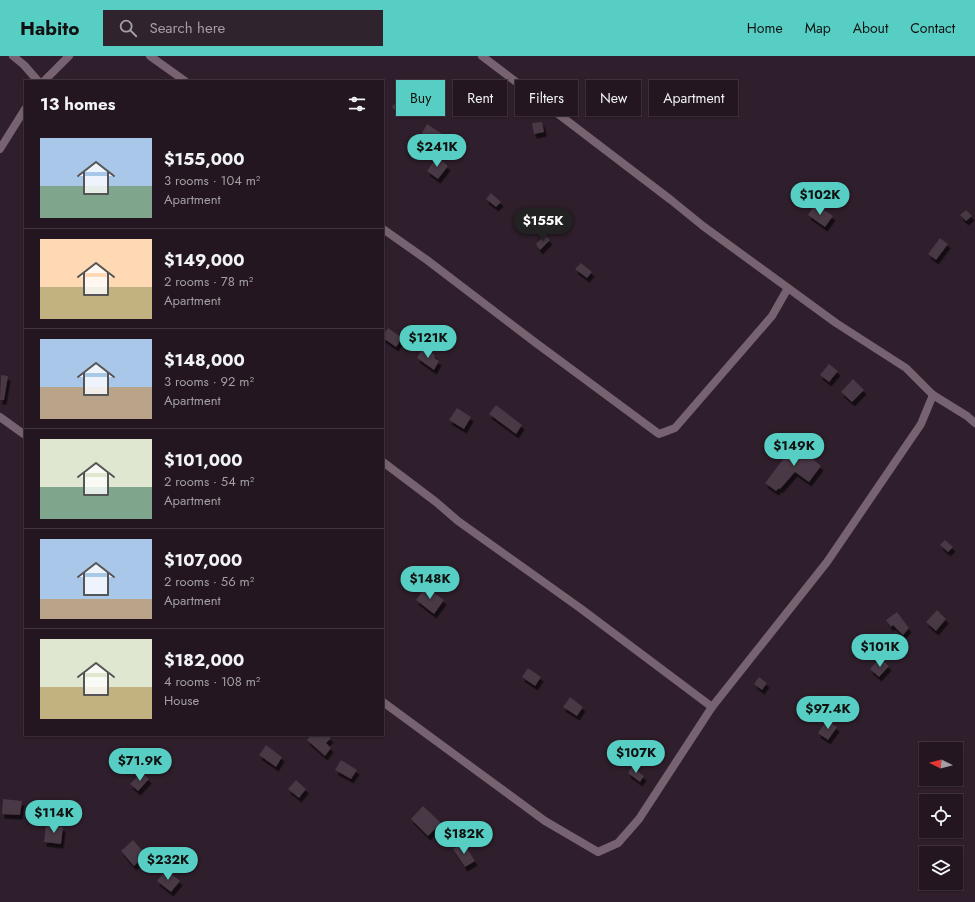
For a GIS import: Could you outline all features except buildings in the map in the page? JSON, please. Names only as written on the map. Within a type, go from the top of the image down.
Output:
[{"type":"street","points":[[13,56],[37,80]]},
{"type":"street","points":[[45,80],[69,56]]},
{"type":"street","points":[[150,56],[184,80]]},
{"type":"street","points":[[482,56],[703,226],[836,323],[906,368],[933,395],[967,416],[975,423]]},
{"type":"street","points":[[0,149],[24,111]]},
{"type":"street","points":[[384,230],[427,260],[554,357],[659,434],[675,428],[772,316],[788,288]]},
{"type":"street","points":[[384,703],[545,821],[598,852],[618,843],[639,819],[712,706],[827,562],[921,424],[933,395]]},
{"type":"street","points":[[0,417],[24,434]]},
{"type":"street","points":[[384,463],[436,502],[458,521],[580,608],[712,706]]}]
